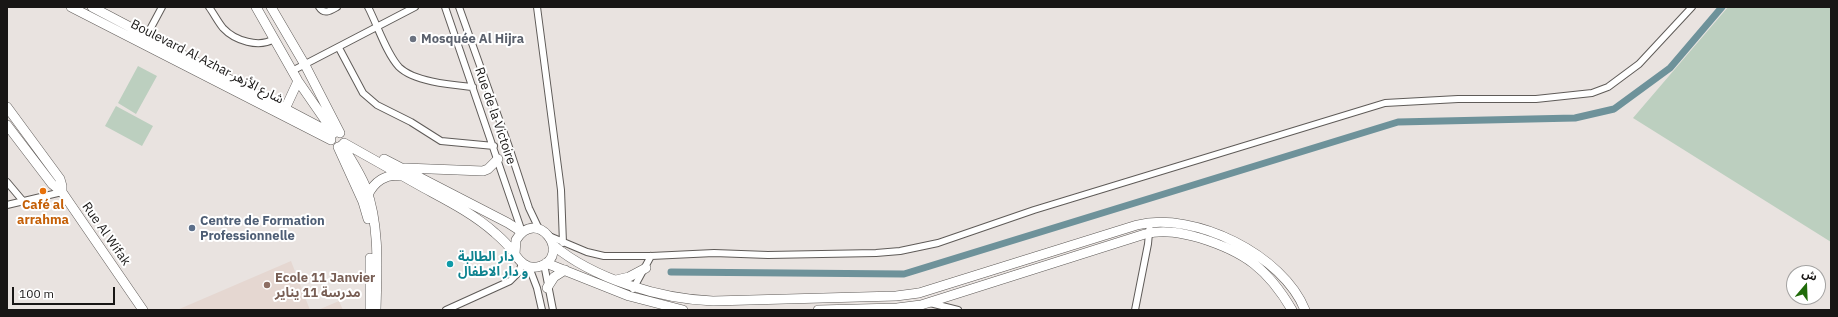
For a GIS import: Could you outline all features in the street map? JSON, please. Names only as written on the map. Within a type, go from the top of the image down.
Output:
[{"type":"main road","name":"Boulevard Al Azhar شارع الأزهر","points":[[71,7],[338,139],[403,173],[508,222],[522,232]]},
{"type":"main road","name":"Boulevard Al Azhar شارع الأزهر","points":[[92,7],[285,109],[338,139]]},
{"type":"main road","points":[[256,7],[298,81],[357,169],[368,195],[374,223],[376,245],[376,310]]},
{"type":"main road","points":[[271,7],[305,65],[338,139],[363,202],[368,223],[370,244],[370,310]]},
{"type":"main road","points":[[285,109],[298,81]]},
{"type":"main road","name":"Rue Al Wifak","points":[[7,107],[60,179],[62,192]]},
{"type":"main road","name":"Rue Al Wifak","points":[[7,125],[52,184],[62,192],[143,310]]},
{"type":"main road","points":[[368,195],[376,182],[389,176],[403,173],[483,171],[488,169],[498,159]]},
{"type":"main road","name":"Boulevard Al Azhar شارع الأزهر","points":[[403,173],[480,220],[515,254]]},
{"type":"main road","points":[[551,240],[552,255],[545,264],[537,267],[525,265],[515,254],[516,240],[522,232],[530,229],[538,229],[576,261],[616,280],[667,296],[701,300],[896,296],[919,293],[1150,222],[1183,225],[1235,240],[1260,256],[1280,274],[1302,303],[1305,310]]},
{"type":"main road","points":[[818,310],[897,309],[929,303],[1150,233],[1166,232],[1184,234],[1227,247],[1244,256],[1272,281],[1282,293],[1292,310]]},
{"type":"main road","points":[[545,264],[565,270],[629,296],[683,310]]},
{"type":"main road","points":[[616,280],[629,277],[646,268]]},
{"type":"main road","points":[[547,288],[554,277],[565,270]]},
{"type":"street","points":[[147,35],[162,7]]},
{"type":"street","points":[[209,7],[221,26],[231,34],[256,44],[264,44],[274,39]]},
{"type":"street","points":[[319,7],[322,11],[326,12],[337,7]]},
{"type":"street","points":[[368,7],[393,59],[400,68],[426,79],[473,88]]},
{"type":"street","name":"Rue de la Victoire","points":[[446,7],[522,232]]},
{"type":"street","name":"Rue de la Victoire","points":[[459,7],[508,144],[529,208],[538,229]]},
{"type":"street","points":[[537,7],[560,190],[563,243]]},
{"type":"street","points":[[551,240],[600,255],[651,256],[714,253],[768,255],[876,253],[900,251],[938,243],[1034,210],[1385,103],[1458,99],[1536,99],[1592,93],[1608,87],[1638,64],[1692,7]]},
{"type":"street","points":[[292,71],[339,48],[412,8]]},
{"type":"street","points":[[339,48],[363,93],[377,105],[411,122],[442,141],[494,146]]},
{"type":"street","points":[[7,182],[23,201]]},
{"type":"street","points":[[7,205],[62,192]]},
{"type":"street","points":[[1135,310],[1150,233],[1150,222]]},
{"type":"street","points":[[629,296],[646,268],[651,256]]},
{"type":"street","points":[[545,264],[547,288],[553,310]]},
{"type":"street","points":[[446,310],[510,282],[517,276],[525,265],[537,288],[542,310]]},
{"type":"street","points":[[896,296],[897,309]]},
{"type":"street","points":[[929,303],[958,310]]},
{"type":"shaded area","name":"Ecole 11 Janvier مدرسة 11 يناير","points":[[291,261],[310,310],[177,310]]},
{"type":"shaded area","name":"Ecole 11 Janvier مدرسة 11 يناير","points":[[339,301],[343,310],[318,310]]},
{"type":"green space","points":[[1728,7],[1831,7],[1831,242],[1633,118]]},
{"type":"green space","points":[[138,66],[157,76],[136,114],[118,103]]},
{"type":"green space","points":[[116,106],[153,126],[142,146],[105,126]]},
{"type":"waterway","points":[[671,272],[904,274],[1398,122],[1575,118],[1614,109],[1670,68],[1722,7]]},
{"type":"place","name":"Mosquée Al Hijra","points":[[413,39]]},
{"type":"place","name":"Café al arrahma","points":[[43,191]]},
{"type":"place","name":"Centre de Formation Professionnelle","points":[[192,228]]},
{"type":"place","name":"دار الطالبة و دار الاطفال","points":[[450,264]]},
{"type":"place","name":"Ecole 11 Janvier مدرسة 11 يناير","points":[[267,285]]}]
